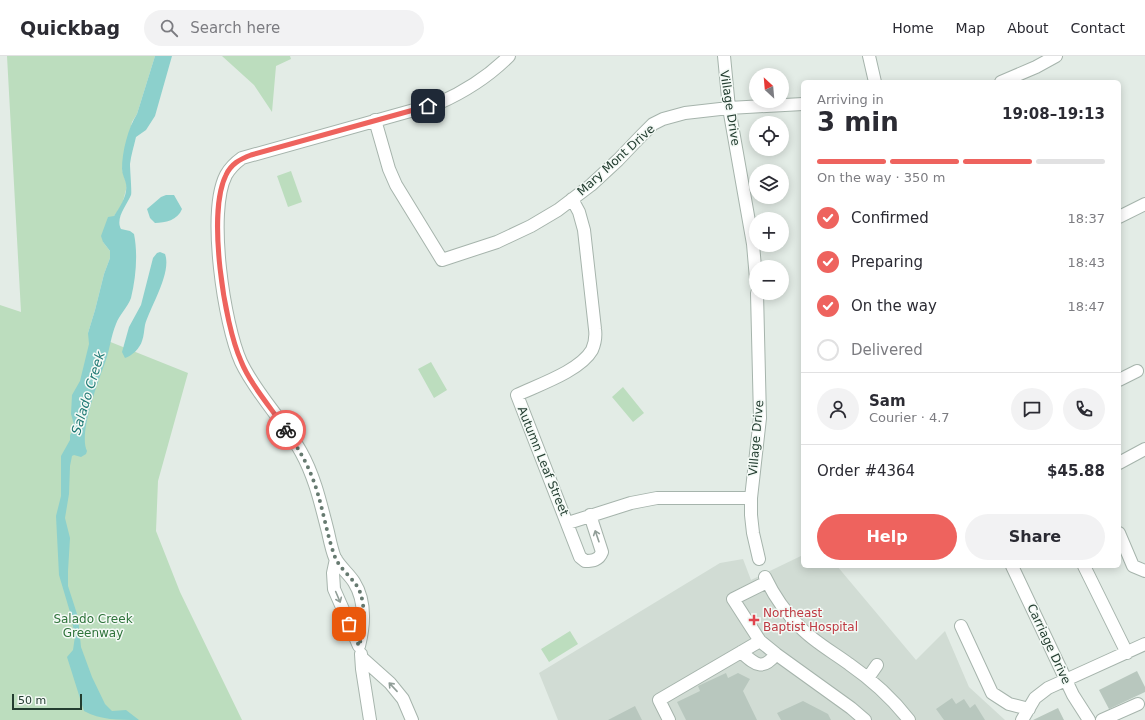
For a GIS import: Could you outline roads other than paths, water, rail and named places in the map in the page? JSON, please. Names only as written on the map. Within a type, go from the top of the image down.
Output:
[{"type":"street","points":[[370,720],[360,652],[363,630],[360,592],[354,581],[336,559],[310,472],[301,452],[247,373],[236,349],[222,284],[218,254],[220,195],[226,175],[232,166],[242,158],[439,103],[456,96],[494,71],[509,56]]},
{"type":"street","name":"Village Drive","points":[[724,56],[729,108],[753,244],[754,260]]},
{"type":"street","points":[[869,56],[875,80]]},
{"type":"street","points":[[1006,80],[1036,67],[1056,56]]},
{"type":"street","name":"Mary Mont Drive","points":[[374,120],[389,169],[396,185],[442,260],[497,242],[538,222],[558,210],[591,185],[653,124],[672,116],[729,108],[801,104]]},
{"type":"street","name":"Autumn Leaf Street","points":[[572,199],[579,212],[584,230],[595,329],[594,344],[587,356],[575,366],[517,395],[580,557],[585,561],[597,559],[600,557],[602,552],[590,515]]},
{"type":"street","points":[[1121,216],[1145,204]]},
{"type":"street","name":"Village Drive","points":[[757,300],[760,418],[751,498],[753,533],[759,559]]},
{"type":"street","points":[[1121,379],[1138,371]]},
{"type":"street","points":[[1121,462],[1145,449]]},
{"type":"street","points":[[568,523],[590,515],[644,500],[658,498],[751,498]]},
{"type":"street","points":[[1121,538],[1133,566],[1145,571]]},
{"type":"street","points":[[336,559],[333,573],[334,589],[360,652],[403,699],[412,720]]},
{"type":"street","name":"Carriage Drive","points":[[1013,568],[1073,695],[1089,720]]},
{"type":"street","points":[[1085,568],[1127,653]]},
{"type":"street","points":[[865,720],[851,708],[776,654],[760,640],[733,598],[766,579],[783,608],[801,628],[868,678],[894,701],[909,720]]},
{"type":"street","points":[[960,626],[992,693],[1009,704],[1029,709]]},
{"type":"street","points":[[669,720],[660,700],[760,640]]},
{"type":"street","points":[[1022,720],[1035,698],[1044,691],[1066,679],[1145,644]]},
{"type":"street","points":[[741,652],[751,660],[761,665],[769,663],[776,654]]},
{"type":"street","points":[[868,678],[878,665]]},
{"type":"street","points":[[1102,720],[1138,704]]},
{"type":"water","name":"Salado Creek","points":[[155,56],[172,56],[155,116],[146,130],[136,137],[130,164],[131,195],[119,220],[121,229],[130,231],[134,234],[136,258],[133,290],[130,301],[119,317],[114,328],[106,360],[90,406],[85,432],[86,454],[81,457],[74,455],[72,456],[70,466],[69,494],[65,518],[70,538],[68,586],[78,617],[81,647],[92,677],[105,704],[112,711],[126,710],[139,720],[117,720],[103,718],[84,711],[67,657],[73,650],[75,636],[70,612],[59,575],[56,516],[61,496],[61,456],[70,440],[70,435],[75,428],[71,414],[72,395],[80,381],[89,344],[88,333],[104,274],[110,258],[110,251],[103,242],[101,236],[108,217],[114,216],[125,197],[126,184],[122,173],[124,148],[128,133],[137,114]]},
{"type":"water","points":[[166,195],[174,195],[182,209],[178,216],[171,220],[155,223],[150,218],[147,209],[161,197]]},
{"type":"water","points":[[160,252],[165,254],[166,271],[160,290],[145,325],[141,344],[133,354],[125,358],[122,352],[129,327],[141,305],[153,258]]},
{"type":"place","name":"Northeast Baptist Hospital","points":[[754,620]]},
{"type":"park label","name":"Salado Creek Greenway","points":[[93,626]]}]
